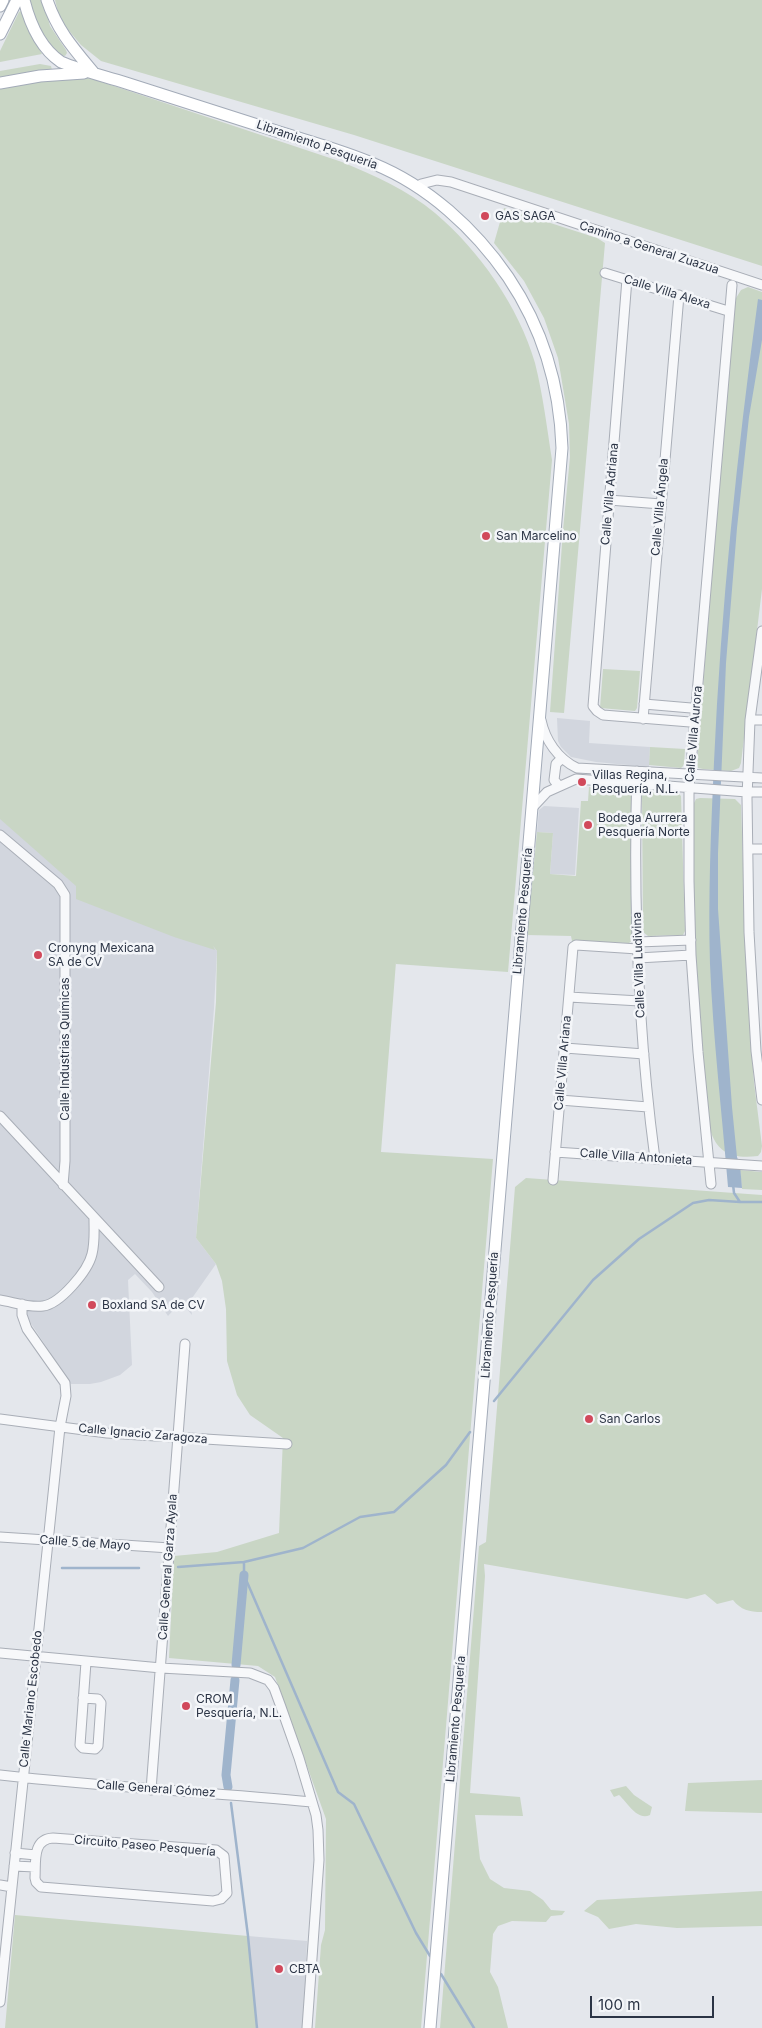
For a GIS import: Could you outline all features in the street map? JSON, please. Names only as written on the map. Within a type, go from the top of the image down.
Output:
[{"type":"main road","points":[[0,6],[3,0]]},
{"type":"main road","points":[[0,34],[17,0]]},
{"type":"main road","name":"Libramiento Pesquería","points":[[24,0],[30,21],[38,36],[52,56],[70,66],[374,164],[392,172],[425,192],[449,210],[500,266],[520,295],[533,319],[545,347],[552,373],[561,428],[562,448],[430,2028]]},
{"type":"main road","points":[[47,0],[54,21],[61,33],[93,72]]},
{"type":"main road","points":[[0,83],[40,76],[93,72]]},
{"type":"street","name":"Camino a General Zuazua","points":[[422,184],[437,180],[451,182],[762,285]]},
{"type":"street","name":"Calle Villa Alexa","points":[[605,273],[728,311]]},
{"type":"street","name":"Calle Villa Adriana","points":[[627,279],[593,702],[595,709],[603,715],[642,719]]},
{"type":"street","name":"Calle Villa Aurora","points":[[711,1184],[691,955],[690,781],[728,311],[732,285]]},
{"type":"street","name":"Calle Villa Ángela","points":[[642,719],[679,295]]},
{"type":"street","points":[[609,500],[660,504]]},
{"type":"street","points":[[762,631],[750,720],[747,785],[749,932],[756,1051],[762,1100]]},
{"type":"street","points":[[644,704],[694,715]]},
{"type":"street","points":[[540,715],[544,733],[552,747],[577,768],[637,772],[690,781],[705,789],[729,790],[762,778]]},
{"type":"street","points":[[642,719],[694,715]]},
{"type":"street","points":[[750,720],[762,720]]},
{"type":"street","points":[[536,758],[544,746],[552,747]]},
{"type":"street","points":[[563,785],[554,780],[556,764],[566,760]]},
{"type":"street","points":[[563,785],[573,778],[574,772],[566,760]]},
{"type":"street","name":"Calle Villa Ludivina","points":[[637,772],[640,1001],[648,1107],[655,1159]]},
{"type":"street","points":[[531,810],[547,792],[576,779],[636,784],[690,781],[706,775],[731,776],[762,792]]},
{"type":"street","points":[[534,778],[538,791],[547,792]]},
{"type":"street","name":"Calle Industrias Químicas","points":[[0,835],[63,890],[66,902],[65,1161],[63,1185]]},
{"type":"street","points":[[748,849],[762,849]]},
{"type":"street","points":[[638,950],[691,940]]},
{"type":"street","name":"Calle Villa Ariana","points":[[553,1180],[573,946],[638,950]]},
{"type":"street","points":[[638,950],[691,955]]},
{"type":"street","points":[[569,997],[640,1001]]},
{"type":"street","points":[[565,1048],[644,1054]]},
{"type":"street","points":[[560,1100],[648,1107]]},
{"type":"street","points":[[0,1116],[159,1287]]},
{"type":"street","name":"Calle Villa Antonieta","points":[[555,1152],[760,1166]]},
{"type":"street","points":[[0,1300],[41,1306],[55,1302],[62,1296],[87,1266],[94,1245],[94,1219]]},
{"type":"street","name":"Calle Mariano Escobedo","points":[[0,2001],[60,1427],[66,1396],[63,1378],[28,1329],[22,1315],[22,1304]]},
{"type":"street","name":"Calle General Garza Ayala","points":[[152,1790],[184,1344]]},
{"type":"street","name":"Calle Ignacio Zaragoza","points":[[0,1420],[107,1433],[287,1444]]},
{"type":"street","name":"Calle 5 de Mayo","points":[[0,1537],[170,1548]]},
{"type":"street","points":[[0,1653],[86,1662],[250,1673],[268,1680],[274,1688],[282,1707],[312,1802],[318,1830],[319,1860],[308,2028]]},
{"type":"street","points":[[83,1698],[98,1699],[101,1703],[98,1746],[95,1749],[83,1748],[80,1745],[83,1698],[86,1662]]},
{"type":"street","name":"Calle General Gómez","points":[[0,1775],[152,1790],[312,1802]]},
{"type":"street","name":"Circuito Paseo Pesquería","points":[[48,1838],[216,1850],[224,1856],[228,1887],[225,1896],[213,1901],[45,1888],[36,1882],[35,1867],[38,1846],[43,1840],[48,1838]]},
{"type":"street","points":[[15,1853],[36,1855]]},
{"type":"street","points":[[14,1866],[35,1867]]},
{"type":"street","points":[[0,1886],[12,1887]]},
{"type":"shaded area","points":[[0,681],[217,951],[196,1238],[216,1264],[190,1301],[192,1315],[181,1302],[168,1316],[152,1292],[135,1274],[128,1280],[132,1365],[120,1375],[90,1384],[71,1384],[26,1316],[25,1300],[0,1297]]},
{"type":"shaded area","points":[[557,718],[590,721],[589,743],[650,747],[649,767],[596,762],[571,757],[558,741]]},
{"type":"shaded area","points":[[544,806],[579,808],[575,875],[550,874],[553,833],[537,832],[539,810]]},
{"type":"shaded area","name":"CBTA","points":[[248,1936],[307,1941],[303,2028],[258,2028]]},
{"type":"green space","points":[[29,0],[43,0],[50,26],[66,50],[65,56],[55,54],[39,31]]},
{"type":"green space","points":[[55,0],[762,0],[762,266],[354,135],[101,61],[81,45],[60,20]]},
{"type":"green space","points":[[21,11],[42,54],[0,62],[0,51]]},
{"type":"green space","points":[[40,64],[51,66],[52,70],[0,77],[0,71]]},
{"type":"green space","points":[[82,77],[93,79],[342,162],[390,184],[425,205],[467,244],[496,281],[519,321],[528,342],[543,399],[552,460],[508,972],[396,964],[396,962],[381,1152],[493,1159],[421,2028],[315,2028],[321,1945],[325,1930],[326,1819],[275,1677],[258,1666],[169,1658],[174,1556],[217,1552],[279,1533],[283,1438],[250,1415],[237,1395],[227,1361],[226,1309],[222,1281],[216,1264],[196,1238],[216,1002],[217,951],[213,946],[215,950],[174,937],[76,899],[76,886],[0,819],[0,88],[22,82]]},
{"type":"green space","points":[[504,208],[597,238],[605,243],[564,713],[550,712],[570,457],[569,424],[558,358],[544,318],[524,281],[494,243]]},
{"type":"green space","points":[[748,287],[762,292],[762,589],[741,763],[739,768],[731,771],[698,768],[697,764],[733,303],[741,290]]},
{"type":"green space","points":[[603,669],[640,671],[637,708],[635,711],[600,708]]},
{"type":"green space","points":[[650,747],[685,749],[684,765],[681,768],[649,765]]},
{"type":"green space","points":[[589,787],[626,789],[631,793],[634,939],[629,943],[572,941],[571,936],[527,935],[537,832],[553,833],[550,874],[576,876],[581,801],[588,801]]},
{"type":"green space","points":[[646,792],[678,793],[681,796],[685,931],[683,935],[648,936],[643,932],[642,795]]},
{"type":"green space","points":[[696,799],[735,799],[741,805],[747,981],[754,1083],[762,1146],[758,1156],[741,1157],[728,1153],[717,1144],[710,1129],[702,1048],[694,926],[694,803]]},
{"type":"green space","points":[[740,1170],[762,1172],[762,1190],[742,1189]]},
{"type":"green space","points":[[526,1178],[762,1195],[762,1612],[746,1610],[733,1600],[717,1604],[705,1594],[687,1599],[484,1564],[485,1576],[470,1793],[520,1797],[523,1816],[475,1815],[480,1859],[490,1879],[504,1888],[530,1891],[543,1900],[551,1910],[565,1911],[562,1915],[551,1916],[546,1922],[512,1921],[498,1926],[493,1934],[490,1972],[498,1987],[508,2028],[440,2028],[479,1546],[486,1542],[515,1187]]},
{"type":"green space","points":[[762,1780],[762,1813],[685,1811],[688,1783]]},
{"type":"green space","points":[[626,1786],[634,1795],[652,1807],[650,1815],[641,1816],[619,1795],[614,1797],[610,1790]]},
{"type":"green space","points":[[762,1891],[762,1926],[677,1928],[636,1924],[609,1929],[598,1917],[584,1911],[597,1900]]},
{"type":"green space","points":[[15,1915],[248,1936],[257,2028],[5,2028]]},
{"type":"water","points":[[758,299],[762,300],[762,340],[749,417],[737,528],[726,663],[718,853],[718,909],[732,1107],[742,1188],[728,1187],[715,1048],[709,939],[712,812],[725,588],[743,415]]},
{"type":"waterway","points":[[733,1184],[734,1193],[740,1202],[762,1202]]},
{"type":"waterway","points":[[494,1401],[593,1280],[639,1239],[693,1203],[709,1200],[740,1202]]},
{"type":"waterway","points":[[430,1956],[416,1933],[354,1804],[338,1792],[244,1575],[244,1562],[303,1548],[360,1517],[394,1512],[446,1465],[470,1432]]},
{"type":"waterway","points":[[178,1567],[244,1562]]},
{"type":"waterway","points":[[62,1568],[139,1568]]},
{"type":"waterway","points":[[236,1665],[244,1575]]},
{"type":"waterway","points":[[228,1787],[226,1775],[235,1680]]},
{"type":"waterway","points":[[231,1803],[248,1936],[257,2028]]},
{"type":"waterway","points":[[441,1974],[474,2028]]},
{"type":"place","name":"GAS SAGA","points":[[485,216]]},
{"type":"place","name":"San Marcelino","points":[[486,536]]},
{"type":"place","name":"Villas Regina, Pesquería, N.L.","points":[[582,782]]},
{"type":"place","name":"Bodega Aurrera Pesquería Norte","points":[[588,825]]},
{"type":"place","name":"Cronyng Mexicana SA de CV","points":[[38,955]]},
{"type":"place","name":"Boxland SA de CV","points":[[92,1305]]},
{"type":"place","name":"San Carlos","points":[[589,1419]]},
{"type":"place","name":"CROM Pesquería, N.L.","points":[[186,1706]]},
{"type":"place","name":"CBTA","points":[[279,1969]]}]
